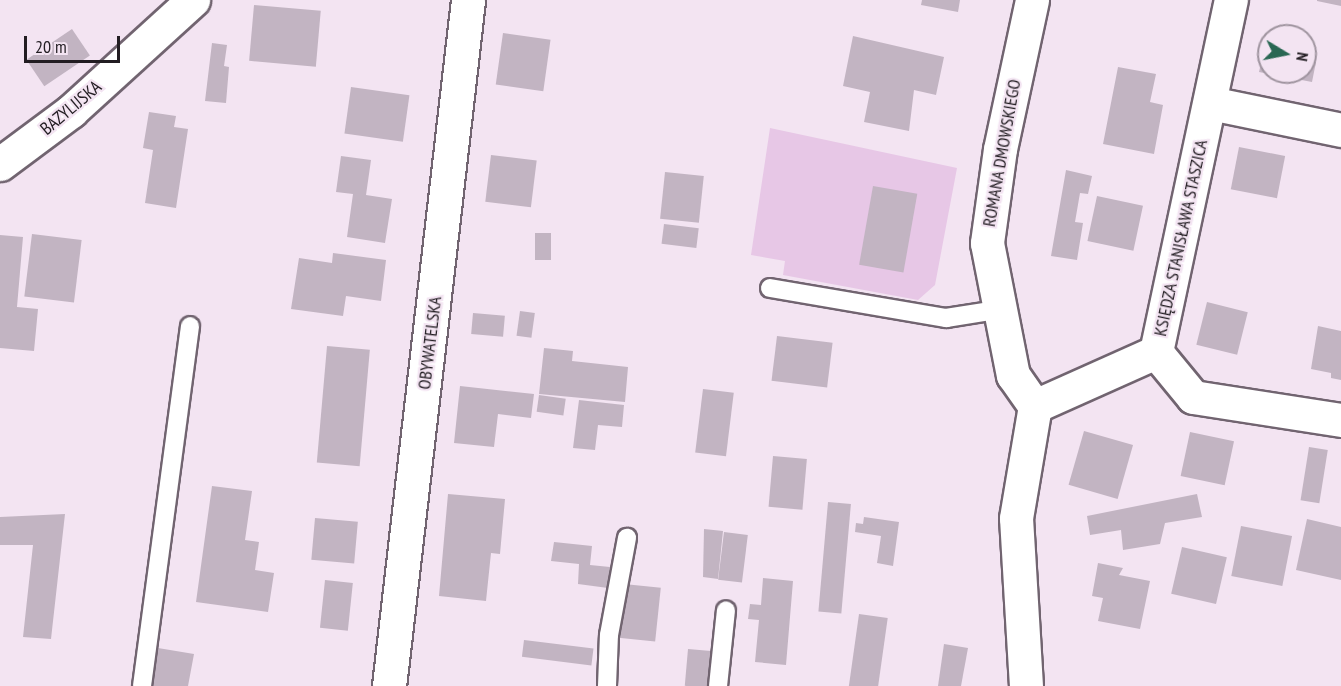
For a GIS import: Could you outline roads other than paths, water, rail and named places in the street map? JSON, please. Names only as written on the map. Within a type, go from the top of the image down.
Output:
[{"type":"street","name":"BAZYLIJSKA","points":[[0,164],[71,111],[193,0]]},
{"type":"street","name":"OBYWATELSKA","points":[[389,686],[468,0]]},
{"type":"street","name":"ROMANA DMOWSKIEGO","points":[[1032,0],[1000,149],[987,243],[997,310],[1012,375],[1035,406]]},
{"type":"street","name":"KSIĘDZA STANISŁAWA STASZICA","points":[[1035,406],[1156,352],[1231,0]]},
{"type":"street","points":[[1210,103],[1341,130]]},
{"type":"street","points":[[1156,352],[1193,397],[1341,420]]},
{"type":"street","points":[[1026,686],[1016,518],[1035,406]]},
{"type":"lane","points":[[770,288],[946,318],[997,310]]},
{"type":"lane","points":[[142,686],[190,326]]},
{"type":"lane","points":[[607,686],[609,635],[627,538]]},
{"type":"lane","points":[[718,686],[726,610]]}]
